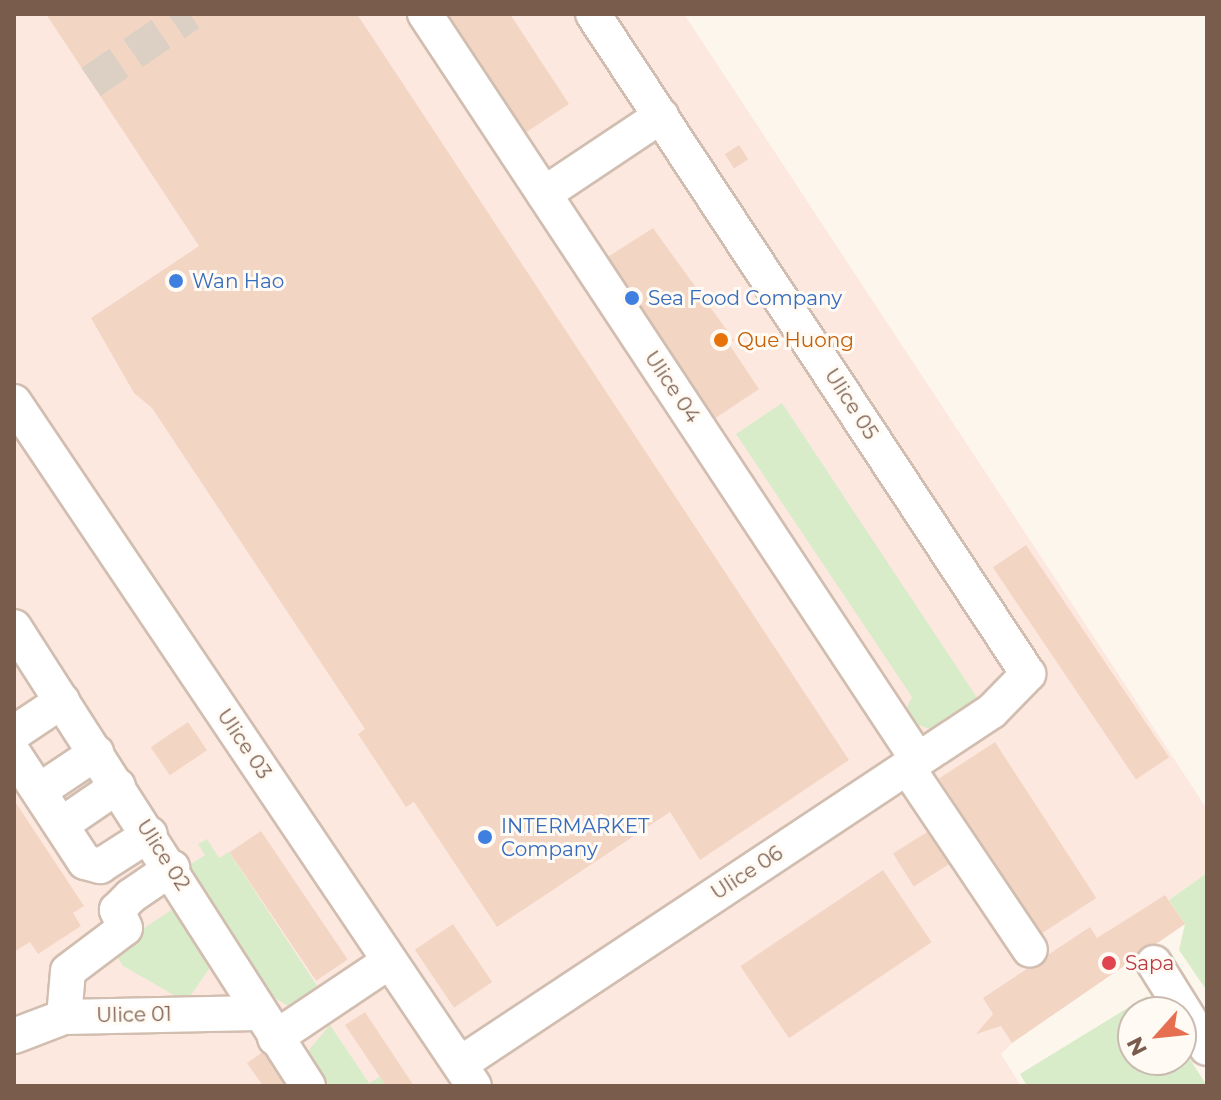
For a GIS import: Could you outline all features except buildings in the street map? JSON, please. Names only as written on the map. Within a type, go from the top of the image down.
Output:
[{"type":"street","name":"Ulice 04","points":[[425,14],[913,763],[1030,950]]},
{"type":"street","name":"Ulice 05","points":[[593,14],[1028,674]]},
{"type":"street","points":[[544,194],[661,116]]},
{"type":"street","name":"Ulice 03","points":[[14,402],[467,1075]]},
{"type":"street","name":"Ulice 02","points":[[14,627],[172,868],[266,1026],[308,1086]]},
{"type":"street","name":"Ulice 06","points":[[467,1075],[992,711],[1028,674]]},
{"type":"street","points":[[14,733],[62,701]]},
{"type":"street","points":[[39,791],[96,753]]},
{"type":"street","points":[[14,754],[92,866],[150,834]]},
{"type":"street","points":[[61,825],[118,786]]},
{"type":"street","points":[[64,1017],[68,971],[125,928],[117,910],[131,896],[172,868]]},
{"type":"street","points":[[266,1026],[390,961]]},
{"type":"street","points":[[1154,963],[1207,1048]]},
{"type":"street","name":"Ulice 01","points":[[14,1036],[64,1017],[266,1026]]},
{"type":"shaded area","points":[[14,14],[684,14],[1207,809],[1207,873],[1169,900],[1185,924],[1012,1043],[1001,1054],[1021,1086],[369,1086],[350,1059],[308,1086],[14,1086]]},
{"type":"green space","points":[[782,403],[982,705],[937,731],[901,720],[912,697],[736,434]]},
{"type":"green space","points":[[207,839],[219,858],[229,852],[323,995],[293,1009],[275,998],[185,868],[205,855],[198,844]]},
{"type":"green space","points":[[1207,873],[1207,991],[1179,950],[1185,924],[1169,900]]},
{"type":"green space","points":[[179,905],[209,969],[186,1002],[123,966],[112,949]]},
{"type":"green space","points":[[1117,1014],[1117,1076],[1197,1076],[1197,1070],[1207,1086],[1027,1086],[1020,1074]]},
{"type":"green space","points":[[330,1025],[369,1083],[380,1077],[386,1086],[329,1086],[307,1052]]},
{"type":"tunnel","points":[[91,82],[190,14]]},
{"type":"place","name":"Wan Hao","points":[[176,281]]},
{"type":"place","name":"Sea Food Company","points":[[632,298]]},
{"type":"place","name":"Que Huong","points":[[721,340]]},
{"type":"place","name":"INTERMARKET Company","points":[[485,837]]},
{"type":"place","name":"Sapa","points":[[1109,963]]}]
